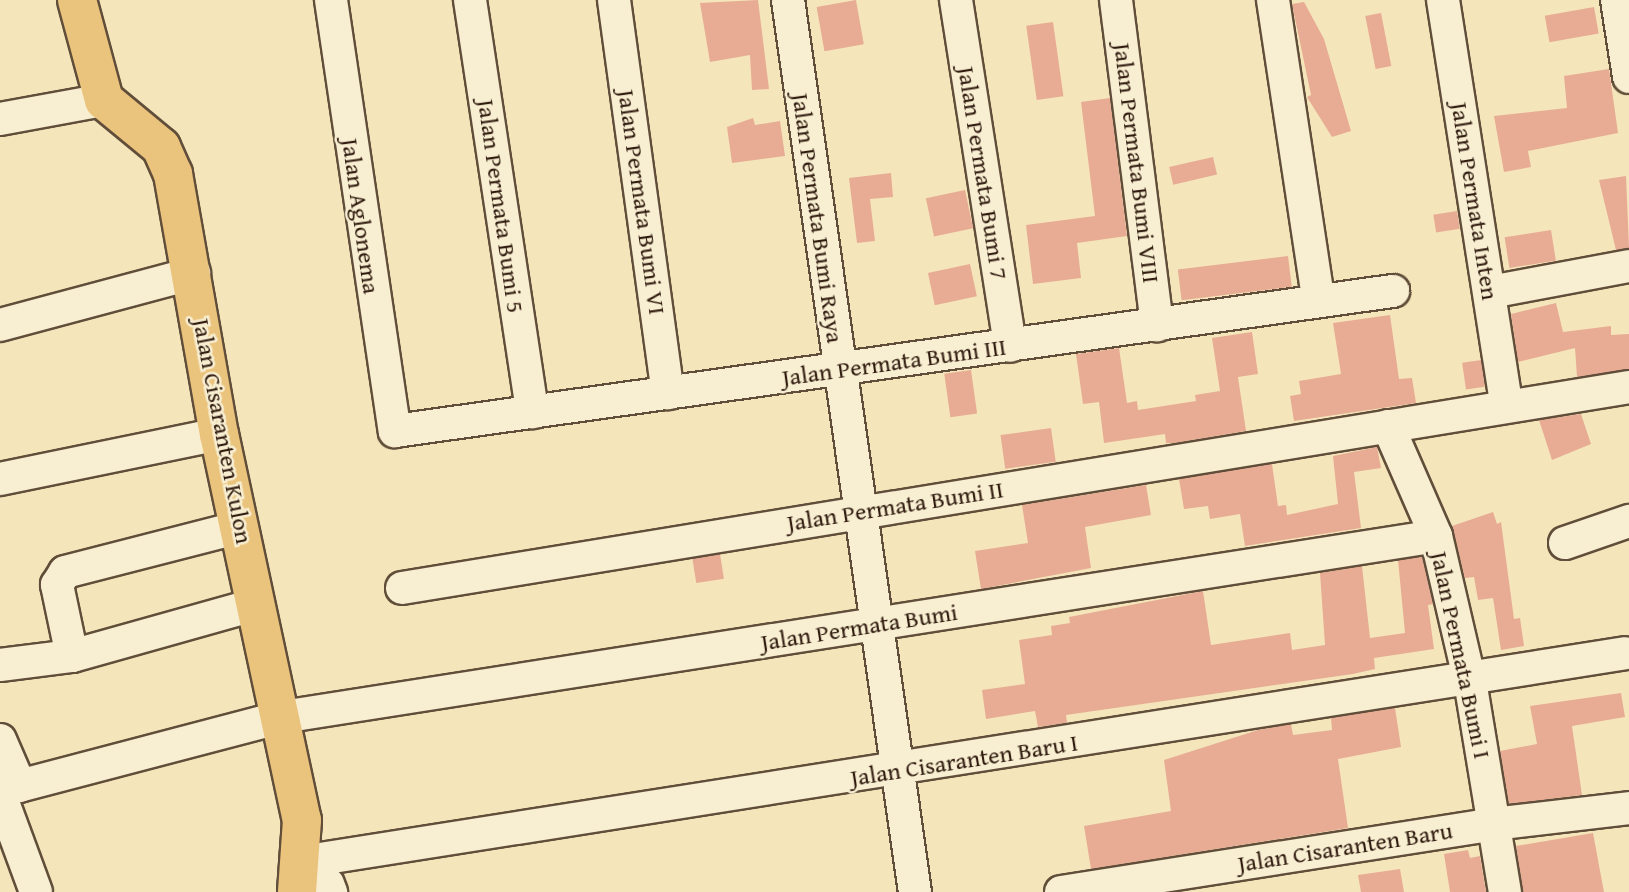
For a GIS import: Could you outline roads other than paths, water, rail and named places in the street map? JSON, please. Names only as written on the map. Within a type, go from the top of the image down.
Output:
[{"type":"main road","points":[[78,0],[104,100]]},
{"type":"main road","name":"Jalan Cisaranten Kulon","points":[[104,100],[161,147],[169,161],[194,273],[219,434],[302,820],[299,875]]},
{"type":"street","name":"Jalan Aglonema","points":[[331,0],[395,431]]},
{"type":"street","name":"Jalan Permata Bumi 5","points":[[470,0],[532,412]]},
{"type":"street","name":"Jalan Permata Bumi Raya","points":[[788,0],[858,512],[915,892]]},
{"type":"street","name":"Jalan Permata Bumi 7","points":[[956,0],[1010,346]]},
{"type":"street","name":"Jalan Permata Bumi VIII","points":[[1116,0],[1157,325]]},
{"type":"street","points":[[1273,0],[1318,299]]},
{"type":"street","name":"Jalan Permata Inten","points":[[1443,0],[1506,403]]},
{"type":"street","points":[[1617,0],[1629,77]]},
{"type":"street","name":"Jalan Permata Bumi VI","points":[[615,5],[668,393]]},
{"type":"street","points":[[0,118],[104,100]]},
{"type":"street","points":[[1490,292],[1629,266]]},
{"type":"street","points":[[0,325],[194,273]]},
{"type":"street","name":"Jalan Permata Bumi III","points":[[395,431],[1393,290]]},
{"type":"street","name":"Jalan Permata Bumi II","points":[[402,588],[1388,426],[1506,403],[1629,387]]},
{"type":"street","name":"Jalan Permata Bumi I","points":[[1388,426],[1436,536],[1469,677],[1505,892]]},
{"type":"street","points":[[0,479],[219,434]]},
{"type":"street","points":[[1565,543],[1629,521]]},
{"type":"street","points":[[72,656],[57,585],[65,572],[240,527]]},
{"type":"street","name":"Jalan Permata Bumi","points":[[7,790],[282,717],[1436,536]]},
{"type":"street","points":[[0,665],[72,656],[257,604]]},
{"type":"street","name":"Jalan Cisaranten Baru I","points":[[299,875],[897,772],[1626,653]]},
{"type":"street","points":[[0,740],[7,790],[36,892]]},
{"type":"street","name":"Jalan Cisaranten Baru","points":[[1061,892],[1493,824],[1629,808]]},
{"type":"street","points":[[299,875],[328,884],[331,892]]}]
